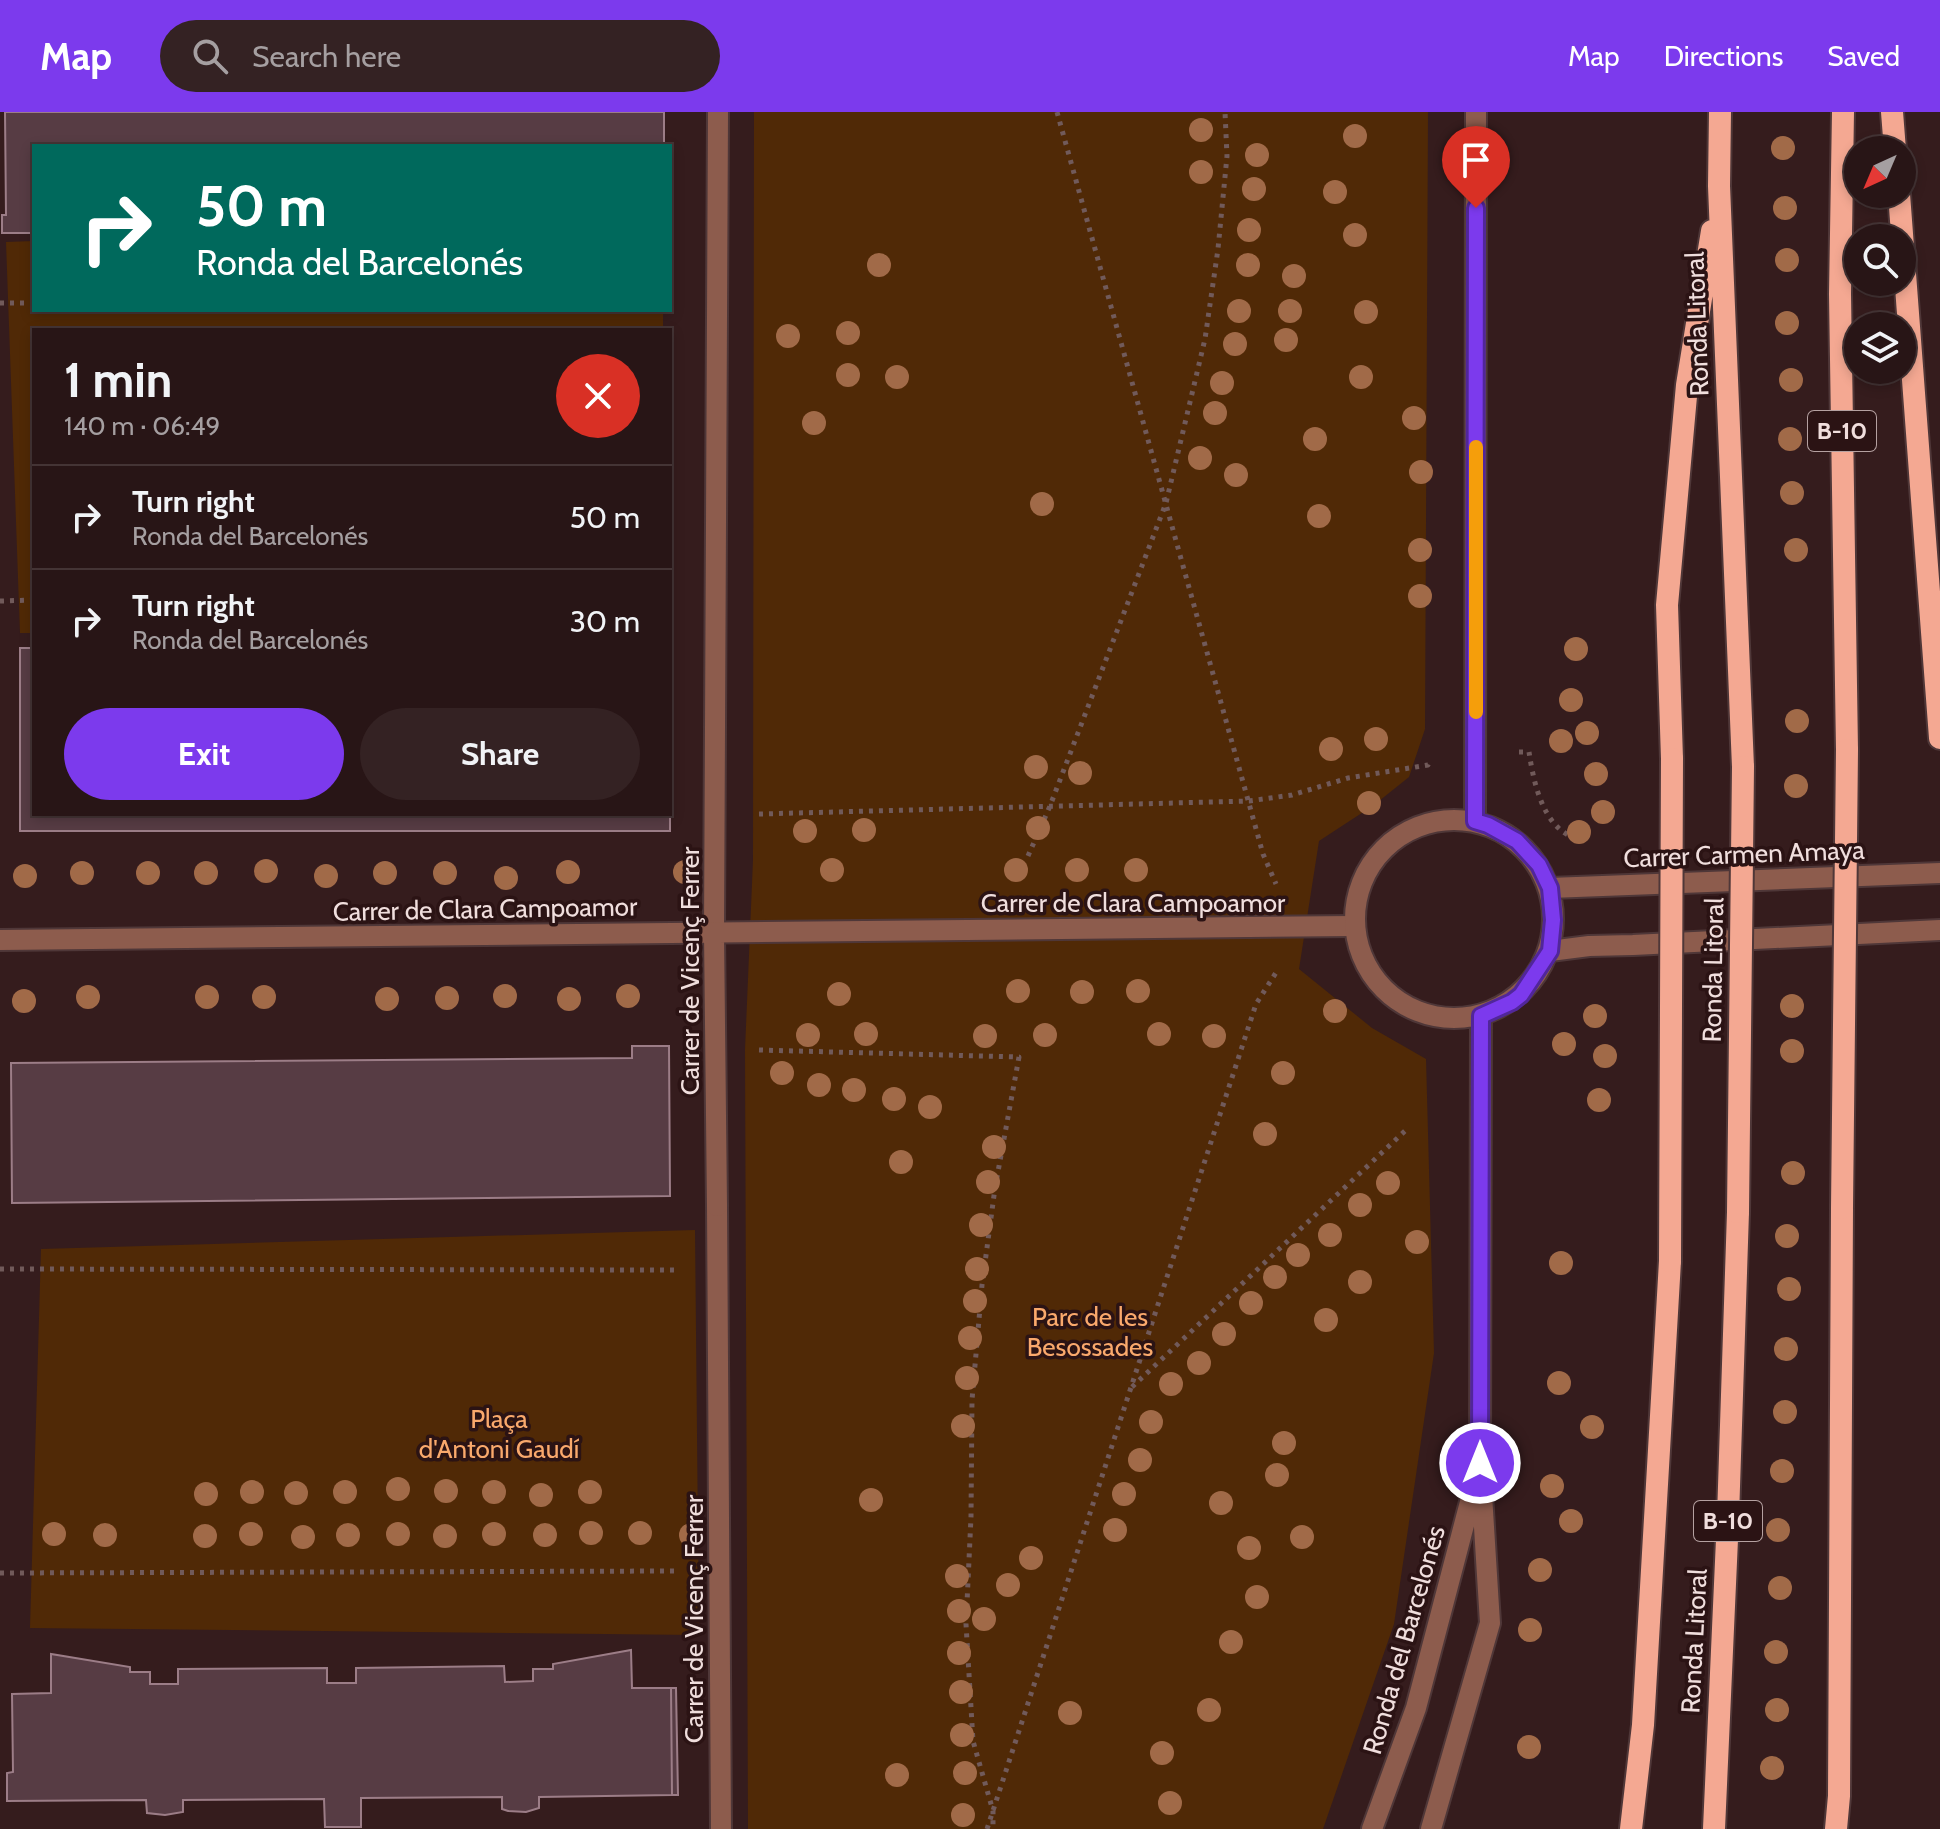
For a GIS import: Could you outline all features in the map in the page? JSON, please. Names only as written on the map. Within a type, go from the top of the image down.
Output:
[{"type":"highway","name":"Ronda Litoral","points":[[1714,1829],[1738,1212],[1743,767],[1719,186],[1720,112]]},
{"type":"highway","name":"B-10","points":[[1836,1829],[1839,1796],[1847,750],[1840,294],[1843,112]]},
{"type":"highway","points":[[1892,112],[1894,136]]},
{"type":"highway","points":[[1631,1829],[1643,1725],[1670,1261],[1672,759],[1667,605],[1687,385],[1719,186]]},
{"type":"highway","points":[[1900,208],[1940,738]]},
{"type":"street","name":"Carrer de Vicenç Ferrer","points":[[718,112],[714,933],[721,1829]]},
{"type":"street","points":[[1475,821],[1476,112]]},
{"type":"street","points":[[1475,821],[1488,825],[1517,841],[1539,865],[1550,888],[1553,920],[1550,951],[1521,995],[1481,1016],[1444,1020],[1408,1008],[1377,983],[1358,946],[1354,906],[1367,868],[1393,839],[1426,822],[1475,821]]},
{"type":"street","name":"Carrer Carmen Amaya","points":[[1550,888],[1940,873]]},
{"type":"street","name":"Carrer de Clara Campoamor","points":[[0,940],[1354,926]]},
{"type":"street","points":[[1550,951],[1589,946],[1940,930]]},
{"type":"street","name":"Ronda del Barcelonés","points":[[1431,1829],[1490,1623],[1480,1463],[1481,1016]]},
{"type":"street","name":"Ronda del Barcelonés","points":[[1372,1829],[1416,1708],[1480,1463]]},
{"type":"path","points":[[1028,856],[1166,503],[1205,339],[1227,156],[1225,112]]},
{"type":"path","points":[[0,303],[32,303]]},
{"type":"path","points":[[0,601],[32,600]]},
{"type":"path","points":[[754,814],[1249,801],[1292,795],[1348,778],[1428,765],[1432,754]]},
{"type":"path","points":[[716,1045],[745,1050],[1019,1057],[995,1188],[982,1285],[972,1400],[966,1624],[973,1741],[993,1811],[993,1829]]},
{"type":"path","points":[[1132,1387],[1406,1130]]},
{"type":"path","points":[[0,1269],[717,1270]]},
{"type":"path","points":[[0,1573],[720,1571]]},
{"type":"green space","name":"Parc de les Besossades","points":[[754,112],[1428,112],[1425,729],[1409,777],[1374,805],[1319,841],[1299,969],[1372,1028],[1426,1059],[1434,1353],[1394,1624],[1323,1829],[748,1829],[745,1050],[753,860]]},
{"type":"green space","points":[[32,241],[32,312],[663,312],[663,328],[32,328],[32,633],[20,633],[6,242]]},
{"type":"green space","name":"Plaça d'Antoni Gaudí","points":[[695,1230],[699,1635],[30,1628],[41,1249]]},
{"type":"building","points":[[5,112],[664,112],[664,144],[32,144],[32,233],[2,233],[2,215],[6,215]]},
{"type":"building","points":[[20,648],[32,648],[32,816],[670,816],[670,831],[20,831]]},
{"type":"building","points":[[632,1046],[669,1046],[670,1196],[12,1203],[11,1063],[632,1058]]},
{"type":"building","points":[[631,1650],[632,1688],[671,1688],[672,1795],[539,1797],[539,1808],[526,1812],[502,1809],[502,1797],[361,1798],[361,1827],[325,1827],[324,1799],[183,1800],[183,1812],[165,1815],[147,1813],[146,1800],[7,1801],[7,1773],[13,1772],[12,1694],[51,1693],[51,1654],[130,1667],[130,1672],[150,1672],[150,1684],[178,1684],[178,1669],[327,1668],[327,1683],[356,1683],[356,1668],[504,1666],[505,1682],[533,1681],[533,1669],[553,1669],[553,1664]]},
{"type":"building","points":[[671,1688],[676,1688],[678,1795],[672,1795]]},
{"type":"slow traffic","points":[[1476,447],[1476,712]]},
{"type":"route","points":[[1476,208],[1475,821],[1517,841],[1539,865],[1550,888],[1553,920],[1550,951],[1521,995],[1481,1016],[1480,1463]]}]
